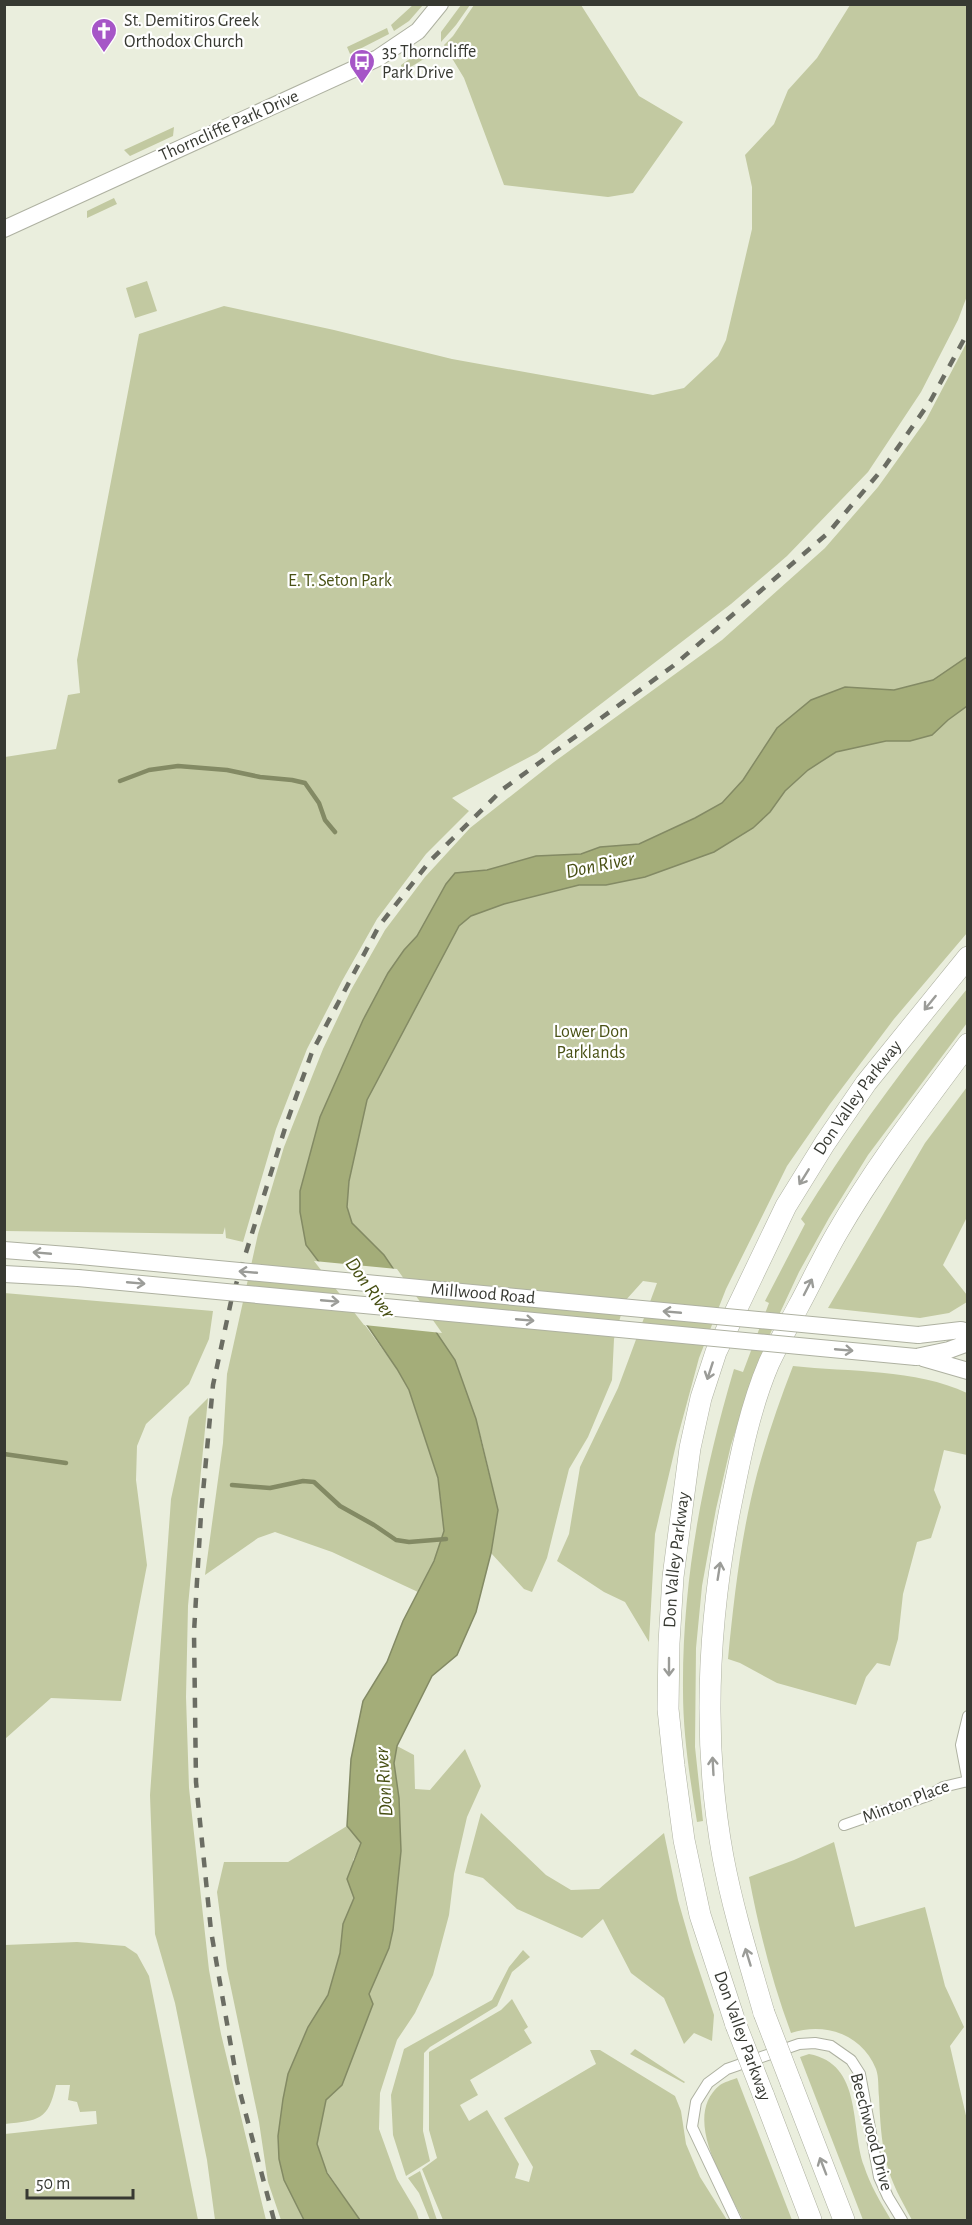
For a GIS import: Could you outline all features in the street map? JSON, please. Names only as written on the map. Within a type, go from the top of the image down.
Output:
[{"type":"highway","name":"Don Valley Parkway","points":[[811,2220],[736,2025],[700,1916],[684,1839],[668,1709],[673,1578],[682,1499],[701,1398],[716,1352],[786,1206],[866,1083],[968,957]]},
{"type":"highway","name":"Don Valley Parkway","points":[[844,2220],[764,2013],[737,1921],[723,1856],[713,1783],[710,1722],[710,1668],[717,1584],[742,1444],[754,1402],[770,1361],[837,1233],[918,1111],[968,1044]]},
{"type":"main road","name":"Thorncliffe Park Drive","points":[[4,229],[378,58],[418,31],[440,4]]},
{"type":"main road","name":"Millwood Road","points":[[4,1250],[918,1335],[966,1332]]},
{"type":"main road","name":"Millwood Road","points":[[4,1274],[78,1278],[916,1357]]},
{"type":"main road","points":[[916,1357],[948,1350],[966,1332]]},
{"type":"main road","points":[[916,1357],[968,1371]]},
{"type":"street","points":[[967,1781],[961,1745],[968,1716]]},
{"type":"street","name":"Minton Place","points":[[844,1825],[930,1795],[943,1787],[967,1781]]},
{"type":"street","name":"Beechwood Drive","points":[[736,2220],[692,2127],[696,2102],[708,2083],[727,2069],[800,2044],[816,2043],[831,2046],[850,2060],[860,2074],[879,2177],[902,2220]]},
{"type":"green space","points":[[414,4],[423,5],[409,21],[394,31],[391,25]]},
{"type":"green space","points":[[461,5],[470,5],[441,42],[441,32]]},
{"type":"green space","points":[[474,5],[581,5],[639,96],[683,122],[633,193],[608,197],[504,185],[464,78],[444,45]]},
{"type":"green space","name":"E. T. Seton Park","points":[[850,5],[968,5],[967,296],[958,320],[921,392],[868,472],[787,556],[731,604],[537,753],[452,798],[469,811],[426,854],[377,919],[307,1049],[276,1129],[243,1242],[226,1238],[225,1227],[223,1234],[5,1231],[5,757],[56,749],[68,695],[80,693],[77,660],[139,334],[224,306],[452,359],[653,395],[684,388],[718,356],[726,340],[752,229],[752,187],[745,155],[774,124],[788,90],[817,58]]},
{"type":"green space","points":[[387,28],[389,34],[350,54],[347,47]]},
{"type":"green space","points":[[418,53],[427,57],[401,73],[401,65]]},
{"type":"green space","points":[[174,127],[173,136],[130,156],[124,150]]},
{"type":"green space","points":[[114,198],[117,204],[87,218],[87,211]]},
{"type":"green space","points":[[147,281],[157,311],[135,318],[126,288]]},
{"type":"green space","name":"Lower Don Parklands","points":[[967,342],[967,933],[894,1019],[787,1166],[726,1289],[699,1358],[655,1534],[649,1642],[625,1602],[604,1592],[557,1561],[569,1534],[580,1467],[618,1388],[657,1283],[643,1281],[625,1301],[614,1339],[612,1380],[588,1437],[569,1469],[547,1558],[532,1592],[524,1589],[491,1553],[498,1510],[482,1441],[464,1387],[311,1251],[397,1369],[409,1390],[438,1478],[444,1532],[434,1561],[418,1592],[332,1552],[275,1532],[258,1538],[205,1575],[223,1443],[227,1374],[258,1234],[284,1147],[323,1049],[351,990],[385,930],[425,877],[470,828],[554,762],[722,640],[825,548],[878,487],[926,420]]},
{"type":"green space","points":[[967,989],[967,1023],[868,1155],[829,1218],[799,1272],[753,1377],[731,1445],[702,1586],[696,1648],[695,1747],[703,1821],[697,1822],[687,1757],[683,1707],[686,1609],[696,1528],[704,1488],[734,1369],[743,1372],[769,1303],[765,1301],[805,1224],[801,1219],[880,1101]]},
{"type":"green space","points":[[967,1087],[967,1217],[943,1265],[967,1295],[967,1302],[949,1313],[920,1318],[828,1308],[925,1143]]},
{"type":"green space","points":[[4,1293],[213,1311],[209,1339],[189,1384],[146,1424],[137,1446],[136,1480],[147,1565],[121,1701],[51,1698],[5,1739]]},
{"type":"green space","points":[[793,1366],[904,1375],[947,1385],[967,1393],[967,1455],[944,1450],[934,1490],[941,1507],[931,1538],[917,1542],[903,1594],[898,1639],[890,1666],[877,1663],[866,1677],[856,1705],[777,1683],[728,1659],[739,1566],[751,1497],[769,1433]]},
{"type":"green space","points":[[208,1398],[188,1606],[186,1697],[189,1788],[209,1970],[221,2034],[266,2220],[215,2220],[207,2160],[175,2003],[155,1934],[150,1795],[171,1499],[189,1417]]},
{"type":"green space","points":[[397,1746],[414,1755],[415,1789],[430,1790],[465,1749],[481,1786],[467,1817],[454,1874],[449,1915],[433,1975],[415,2013],[397,2040],[380,2093],[379,2129],[397,2179],[419,2220],[360,2220],[326,2170],[317,2144],[326,2100],[342,2085],[369,1994],[389,1948],[393,1930],[401,1851],[399,1798],[394,1763]]},
{"type":"green space","points":[[481,1813],[546,1875],[571,1890],[599,1889],[664,1833],[678,1900],[714,2015],[712,2041],[694,2033],[684,2044],[664,1998],[631,1973],[603,1919],[582,1938],[517,1909],[483,1878],[465,1873]]},
{"type":"green space","points":[[347,1826],[362,1843],[353,1860],[354,1898],[343,1924],[340,1953],[328,1996],[308,2027],[288,2074],[278,2136],[279,2159],[284,2180],[304,2220],[281,2220],[268,2182],[259,2122],[227,1969],[217,1892],[224,1862],[288,1862]]},
{"type":"green space","points":[[834,1842],[855,1927],[925,1907],[945,1986],[964,2027],[950,2046],[967,2120],[967,2220],[912,2220],[888,2169],[881,2129],[878,2075],[870,2057],[852,2039],[829,2030],[804,2030],[791,2033],[784,2014],[757,1917],[749,1877]]},
{"type":"green space","points":[[77,1942],[125,1946],[137,1954],[149,1976],[198,2220],[5,2220],[5,2134],[97,2124],[96,2111],[80,2112],[77,2102],[68,2100],[70,2085],[56,2085],[49,2106],[40,2116],[5,2124],[5,1945]]},
{"type":"green space","points":[[523,1950],[530,1957],[512,1972],[497,2006],[424,2053],[423,2131],[430,2161],[406,2176],[393,2135],[391,2095],[404,2049],[492,2000],[509,1967]]},
{"type":"green space","points":[[512,1999],[528,2027],[524,2030],[532,2043],[470,2080],[478,2095],[460,2105],[469,2121],[487,2110],[519,2164],[515,2178],[529,2182],[533,2167],[504,2118],[596,2064],[590,2050],[600,2050],[675,2096],[681,2111],[686,2144],[700,2177],[727,2220],[443,2220],[422,2169],[437,2158],[429,2130],[429,2052],[501,2010]]},
{"type":"green space","points":[[635,2049],[685,2082],[630,2054]]},
{"type":"green space","points":[[809,2054],[826,2060],[838,2070],[846,2084],[852,2099],[864,2166],[891,2220],[863,2220],[800,2057]]},
{"type":"green space","points":[[737,2078],[792,2220],[743,2220],[710,2152],[705,2133],[704,2115],[709,2099],[720,2085]]},
{"type":"green space","points":[[420,2171],[437,2220],[430,2220],[419,2193],[408,2178]]},
{"type":"water","name":"Don River","points":[[967,657],[967,706],[932,735],[910,741],[886,741],[836,752],[808,770],[785,791],[770,812],[753,828],[714,852],[645,877],[606,885],[579,885],[504,904],[471,916],[459,926],[367,1100],[349,1181],[347,1207],[352,1223],[384,1255],[455,1360],[476,1419],[498,1510],[491,1553],[476,1612],[457,1655],[432,1676],[397,1746],[394,1763],[399,1798],[401,1851],[393,1930],[389,1948],[369,1994],[373,2004],[342,2085],[326,2100],[317,2144],[327,2173],[360,2220],[304,2220],[284,2180],[279,2159],[278,2136],[288,2074],[308,2027],[328,1995],[340,1953],[343,1924],[354,1898],[347,1879],[361,1843],[347,1826],[351,1759],[363,1701],[387,1662],[403,1621],[434,1561],[444,1531],[438,1478],[409,1390],[367,1325],[306,1245],[300,1212],[300,1191],[320,1117],[363,1020],[388,973],[417,936],[446,884],[455,873],[487,870],[536,856],[581,854],[600,847],[639,844],[722,803],[743,780],[777,728],[811,700],[845,687],[894,690],[933,680]]},
{"type":"pier","points":[[314,1261],[397,1269],[442,1333],[364,1325]]},
{"type":"waterway","points":[[120,781],[149,770],[178,766],[227,770],[305,783],[319,803],[325,820],[335,832]]},
{"type":"waterway","points":[[4,1454],[66,1463]]},
{"type":"waterway","points":[[232,1485],[270,1488],[303,1481],[314,1482],[340,1506],[396,1540],[409,1542],[446,1539]]},
{"type":"railway","points":[[274,2220],[237,2081],[211,1931],[196,1782],[194,1632],[201,1514],[213,1385],[232,1297],[287,1122],[312,1052],[379,926],[430,861],[503,789],[673,666],[828,533],[885,466],[931,400],[968,332]]},
{"type":"place","name":"St. Demitiros Greek Orthodox Church","points":[[104,54]]},
{"type":"place","name":"35 Thorncliffe Park Drive","points":[[362,85]]}]
